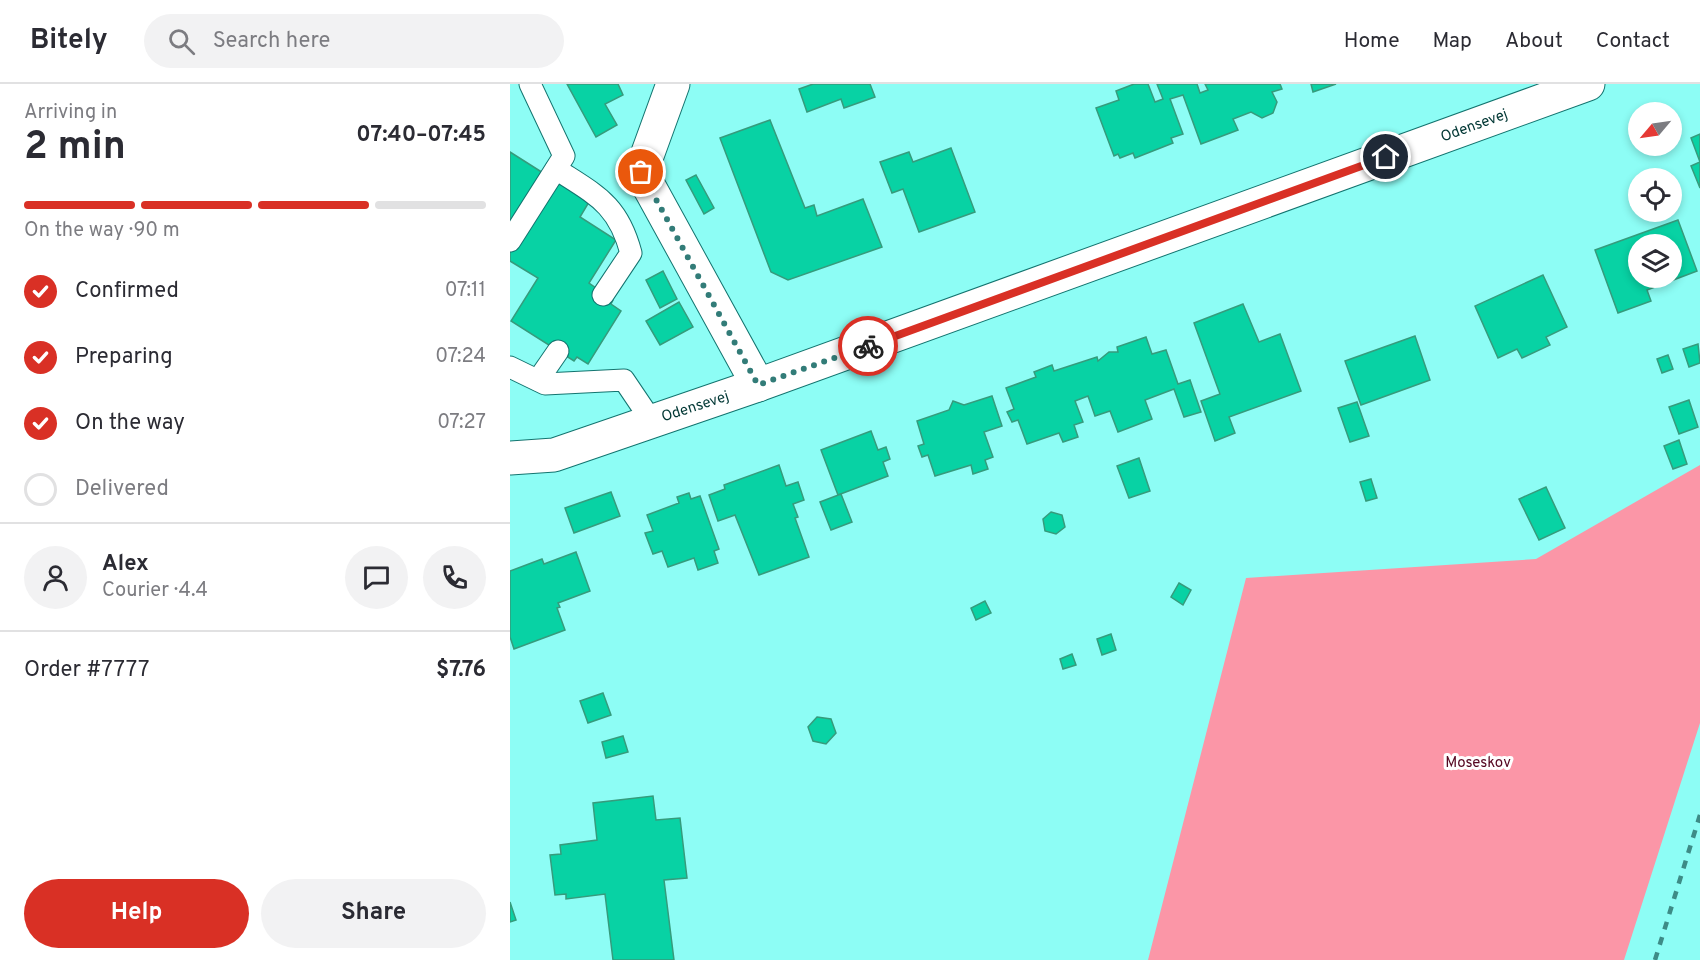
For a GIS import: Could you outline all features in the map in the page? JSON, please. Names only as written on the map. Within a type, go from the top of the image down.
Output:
[{"type":"street","points":[[673,84],[641,172],[758,385]]},
{"type":"street","name":"Odensevej","points":[[510,458],[554,455],[758,385],[1588,84]]},
{"type":"lane","points":[[510,241],[564,156],[530,84]]},
{"type":"lane","points":[[556,169],[602,199],[624,227],[631,253],[603,295]]},
{"type":"lane","points":[[538,381],[558,351]]},
{"type":"lane","points":[[510,367],[544,384],[624,380],[651,420]]},
{"type":"green space","name":"Moseskov","points":[[1700,465],[1700,723],[1624,960],[1148,960],[1246,578],[1536,559]]},
{"type":"building","points":[[567,84],[618,84],[623,95],[605,104],[617,125],[596,137]]},
{"type":"building","points":[[813,84],[870,84],[875,97],[844,108],[841,99],[807,112],[799,89]]},
{"type":"building","points":[[1134,84],[1148,84],[1155,102],[1163,99],[1157,84],[1197,84],[1200,93],[1208,90],[1205,84],[1280,84],[1282,89],[1272,92],[1277,102],[1273,113],[1262,118],[1251,112],[1233,119],[1238,130],[1201,144],[1183,95],[1170,99],[1183,134],[1171,138],[1173,143],[1135,158],[1133,153],[1120,158],[1118,154],[1114,156],[1096,108],[1119,100],[1116,91]]},
{"type":"building","points":[[1311,84],[1336,84],[1313,92]]},
{"type":"building","points":[[770,120],[805,208],[814,205],[817,216],[863,199],[882,247],[788,280],[771,272],[720,138]]},
{"type":"building","points":[[1700,134],[1700,162],[1691,138]]},
{"type":"building","points":[[951,148],[975,212],[919,232],[903,189],[892,193],[880,162],[909,152],[913,162]]},
{"type":"building","points":[[510,152],[589,202],[580,217],[616,240],[589,283],[613,300],[611,304],[621,311],[588,364],[577,357],[574,361],[511,321],[538,278],[510,261]]},
{"type":"building","points":[[1700,162],[1700,188],[1691,166]]},
{"type":"building","points":[[696,175],[714,208],[704,214],[686,180]]},
{"type":"building","points":[[1672,222],[1679,222],[1697,271],[1682,277],[1682,234],[1639,234]]},
{"type":"building","points":[[1628,238],[1628,288],[1652,288],[1647,290],[1651,301],[1618,313],[1595,250]]},
{"type":"building","points":[[663,271],[677,299],[660,308],[646,280]]},
{"type":"building","points":[[1543,275],[1567,327],[1546,337],[1550,345],[1522,358],[1517,349],[1498,358],[1475,306]]},
{"type":"building","points":[[679,302],[693,327],[660,345],[646,321]]},
{"type":"building","points":[[1243,304],[1259,342],[1280,334],[1301,391],[1229,417],[1235,433],[1215,441],[1201,401],[1220,394],[1194,323]]},
{"type":"building","points":[[1415,336],[1430,380],[1361,405],[1345,361]]},
{"type":"building","points":[[1146,337],[1152,354],[1166,350],[1178,384],[1190,380],[1201,412],[1184,417],[1174,389],[1145,400],[1152,419],[1118,432],[1110,411],[1095,416],[1088,396],[1075,401],[1083,422],[1074,425],[1078,437],[1063,442],[1059,433],[1027,444],[1018,420],[1012,422],[1007,412],[1014,409],[1006,388],[1036,377],[1034,372],[1052,365],[1054,371],[1097,357],[1098,361],[1109,352],[1118,352],[1117,347]]},
{"type":"building","points":[[1698,344],[1700,363],[1689,367],[1683,349]]},
{"type":"building","points":[[1668,355],[1673,369],[1662,373],[1657,359]]},
{"type":"building","points":[[992,396],[1002,426],[984,432],[993,457],[985,460],[988,469],[973,474],[971,465],[935,476],[928,455],[922,457],[918,446],[924,444],[917,421],[949,410],[953,401],[964,405]]},
{"type":"building","points":[[1689,400],[1698,427],[1679,434],[1669,407]]},
{"type":"building","points":[[1357,402],[1369,436],[1350,442],[1338,408]]},
{"type":"building","points":[[871,431],[878,450],[886,447],[890,459],[883,462],[888,476],[838,495],[821,450]]},
{"type":"building","points":[[1679,440],[1687,464],[1673,469],[1664,446]]},
{"type":"building","points":[[1139,458],[1150,491],[1129,498],[1117,466]]},
{"type":"building","points":[[779,465],[786,486],[798,482],[804,500],[793,504],[798,517],[795,518],[809,557],[759,575],[735,515],[718,521],[709,495],[725,489],[724,485]]},
{"type":"building","points":[[1371,479],[1377,498],[1366,501],[1360,482]]},
{"type":"building","points":[[1546,487],[1565,528],[1539,540],[1519,499]]},
{"type":"building","points":[[611,492],[620,516],[574,533],[565,508]]},
{"type":"building","points":[[689,493],[691,499],[700,496],[719,549],[714,551],[718,563],[698,570],[694,558],[668,567],[662,551],[653,554],[645,533],[653,531],[647,515],[679,503],[677,497]]},
{"type":"building","points":[[841,494],[852,522],[831,530],[820,502]]},
{"type":"building","points":[[1051,512],[1062,515],[1065,527],[1056,534],[1045,531],[1043,519]]},
{"type":"building","points":[[576,552],[590,591],[558,603],[560,607],[557,608],[565,630],[514,649],[510,637],[510,571],[542,559],[544,564]]},
{"type":"building","points":[[1179,583],[1191,590],[1183,605],[1171,597]]},
{"type":"building","points":[[985,601],[991,613],[976,620],[971,608]]},
{"type":"building","points":[[1111,634],[1116,650],[1102,655],[1097,639]]},
{"type":"building","points":[[1072,654],[1076,665],[1063,669],[1060,659]]},
{"type":"building","points":[[603,693],[611,715],[588,723],[580,701]]},
{"type":"building","points":[[817,717],[831,719],[836,733],[826,744],[813,741],[808,727]]},
{"type":"building","points":[[623,736],[628,752],[606,758],[602,742]]},
{"type":"building","points":[[653,796],[656,820],[680,818],[687,878],[664,880],[674,960],[613,960],[605,894],[566,899],[566,894],[555,895],[550,855],[561,854],[560,845],[597,840],[593,803]]},
{"type":"building","points":[[510,902],[516,920],[510,922]]},
{"type":"railway","points":[[1655,960],[1700,815]]},
{"type":"way so far","points":[[641,172],[758,385],[868,346]]},
{"type":"route","points":[[868,346],[1386,157]]}]
